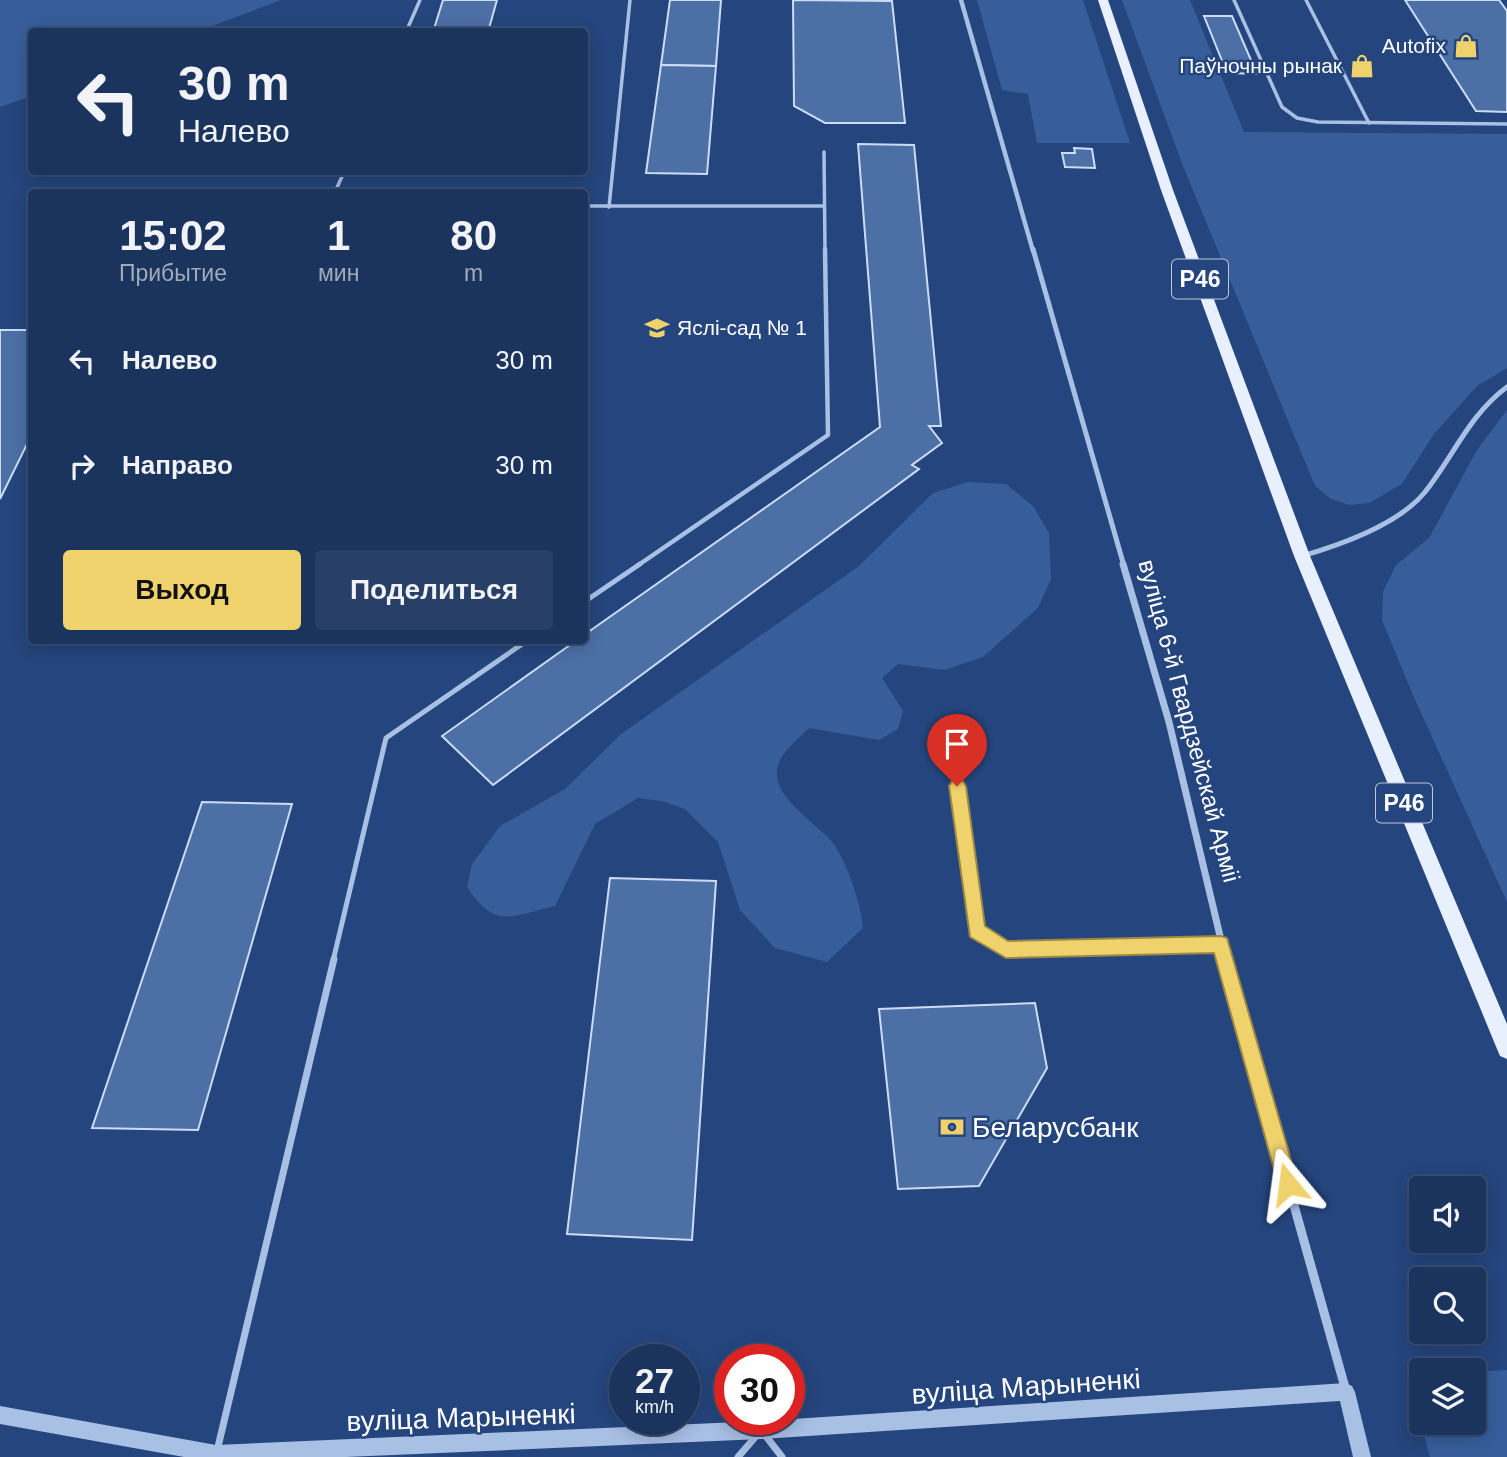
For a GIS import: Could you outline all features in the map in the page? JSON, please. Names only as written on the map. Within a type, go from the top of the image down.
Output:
[{"type":"main road","name":"Р46","points":[[1103,0],[1167,190],[1301,556],[1507,1049]]},
{"type":"street","name":"вуліца 6-й Гвардзейскай Арміі","points":[[961,0],[1169,722],[1221,944],[1362,1457]]},
{"type":"street","points":[[1301,556],[1344,545],[1385,523],[1424,494],[1456,442],[1495,395],[1507,387]]},
{"type":"street","name":"вуліца Марыненкі","points":[[805,1427],[1346,1392]]},
{"type":"street","name":"вуліца Марыненкі","points":[[0,1415],[216,1454],[714,1432]]},
{"type":"lane","points":[[408,28],[420,0]]},
{"type":"lane","points":[[609,207],[630,0]]},
{"type":"lane","points":[[1234,0],[1282,107],[1297,118],[1318,122],[1507,124]]},
{"type":"lane","points":[[1306,0],[1369,122]]},
{"type":"lane","points":[[588,599],[828,435],[824,152]]},
{"type":"lane","points":[[588,206],[823,206]]},
{"type":"lane","points":[[216,1454],[386,737],[522,644]]},
{"type":"lane","points":[[957,786],[977,931],[1006,949],[1221,944]]},
{"type":"lane","points":[[738,1457],[757,1435]]},
{"type":"lane","points":[[765,1435],[782,1457]]},
{"type":"shaded area","points":[[0,0],[281,0],[207,28],[28,28],[28,97],[0,107]]},
{"type":"shaded area","points":[[977,0],[1083,0],[1130,143],[1037,143],[1028,94],[1002,90]]},
{"type":"shaded area","points":[[1122,0],[1190,0],[1244,132],[1507,134],[1507,368],[1477,386],[1434,434],[1402,484],[1369,503],[1350,505],[1331,499],[1315,486],[1183,166]]},
{"type":"shaded area","points":[[1507,410],[1507,902],[1412,693],[1382,620],[1383,592],[1396,565],[1429,538],[1477,450]]},
{"type":"shaded area","points":[[968,482],[1006,484],[1033,506],[1049,533],[1051,579],[1038,608],[983,657],[944,670],[898,664],[882,678],[903,711],[898,729],[879,740],[809,728],[783,755],[777,769],[779,785],[791,803],[838,850],[848,871],[859,907],[863,928],[827,962],[775,948],[740,910],[718,842],[685,809],[662,801],[638,798],[595,824],[555,906],[516,916],[505,916],[496,915],[477,901],[467,887],[472,864],[500,826],[565,789],[621,734],[859,566],[933,493]]},
{"type":"shaded area","points":[[1507,1370],[1507,1457],[1430,1457],[1424,1435],[1486,1435],[1486,1371]]},
{"type":"building","points":[[443,0],[497,0],[489,28],[434,28]]},
{"type":"building","points":[[670,0],[721,0],[716,66],[661,65]]},
{"type":"building","points":[[793,0],[892,1],[905,123],[825,123],[794,106]]},
{"type":"building","points":[[1405,0],[1499,0],[1507,11],[1507,112],[1476,111]]},
{"type":"building","points":[[1204,16],[1232,16],[1257,74],[1227,73]]},
{"type":"building","points":[[661,65],[716,66],[707,174],[646,173]]},
{"type":"building","points":[[858,144],[914,145],[941,426],[929,426],[942,443],[912,465],[919,469],[493,785],[442,736],[571,644],[588,644],[588,632],[880,427]]},
{"type":"building","points":[[1074,148],[1092,149],[1095,168],[1065,167],[1062,153],[1075,153]]},
{"type":"building","points":[[0,330],[28,330],[28,442],[0,499]]},
{"type":"building","points":[[202,802],[292,804],[198,1130],[92,1128]]},
{"type":"building","points":[[610,878],[716,881],[692,1240],[567,1234]]},
{"type":"building","name":"Беларусбанк","points":[[1035,1003],[1047,1068],[979,1186],[898,1189],[879,1009]]},
{"type":"place","name":"Autofix","points":[[1466,46]]},
{"type":"place","name":"Паўночны рынак","points":[[1362,66]]},
{"type":"place","name":"Яслі-сад № 1","points":[[657,328]]},
{"type":"place","name":"Беларусбанк","points":[[952,1127]]},
{"type":"route","points":[[957,786],[977,931],[1006,949],[1221,944],[1288,1184]]}]
